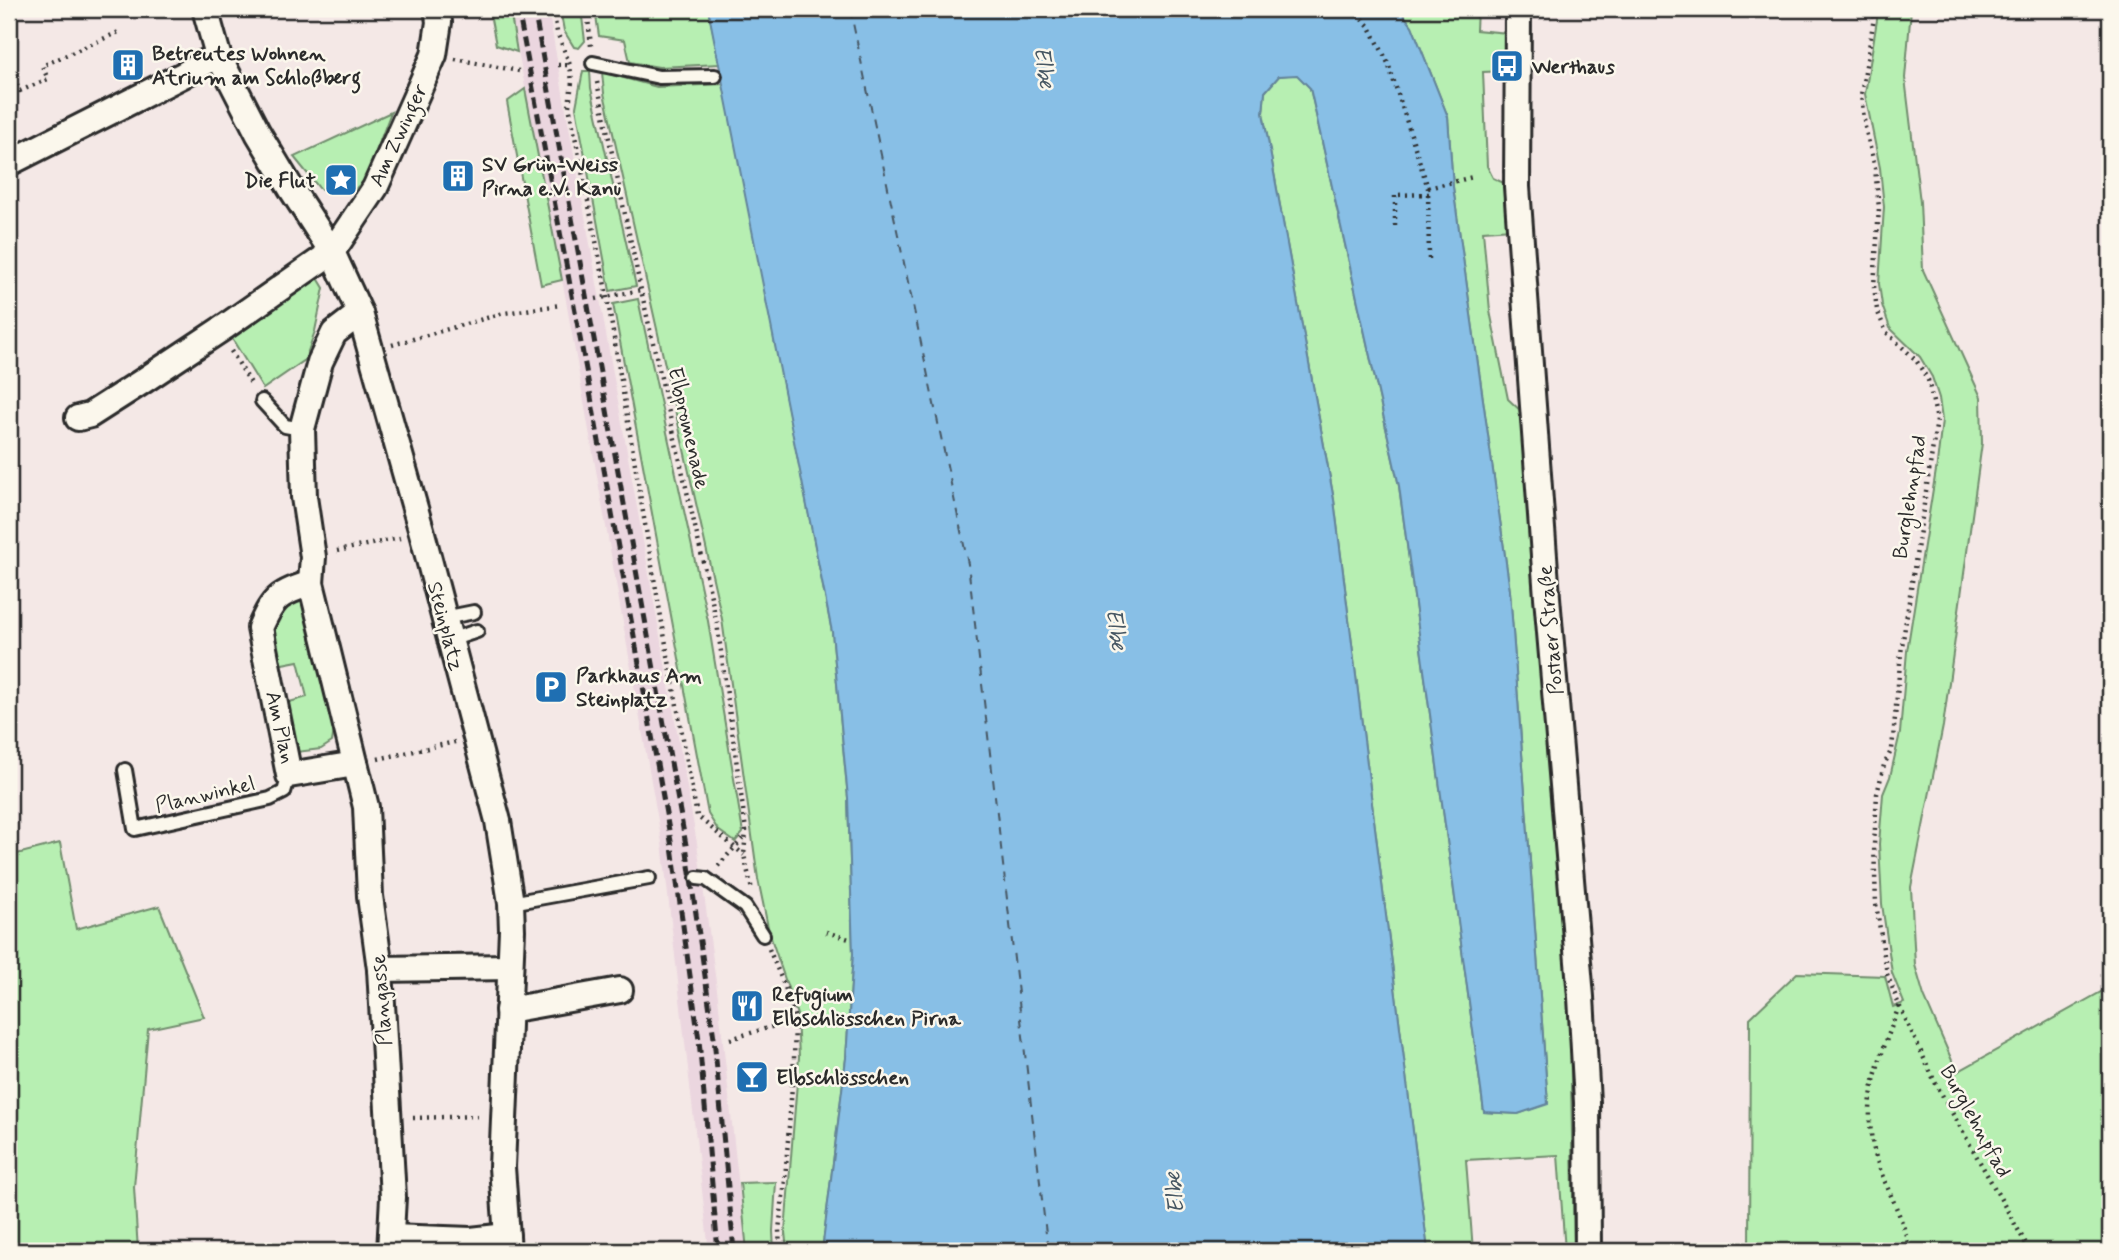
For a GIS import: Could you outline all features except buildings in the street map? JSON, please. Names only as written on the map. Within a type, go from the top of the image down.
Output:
[{"type":"street","name":"Steinplatz","points":[[205,9],[218,55],[292,190],[332,252],[360,313],[422,533],[498,821],[511,903],[502,1167],[508,1244]]},
{"type":"street","name":"Am Zwinger","points":[[332,252],[375,188],[434,54],[439,22],[437,9]]},
{"type":"street","name":"Postaer Straße","points":[[1518,9],[1517,187],[1547,597],[1581,997],[1587,1102],[1588,1251]]},
{"type":"street","points":[[9,163],[218,55]]},
{"type":"street","points":[[78,418],[90,415],[219,331],[332,252]]},
{"type":"street","points":[[355,764],[312,583],[313,556],[304,496],[302,429],[320,362],[334,333],[360,313]]},
{"type":"street","name":"Am Plan","points":[[312,583],[282,593],[269,607],[260,628],[289,775],[355,764]]},
{"type":"street","name":"Plangasse","points":[[355,764],[366,807],[370,896],[380,969],[393,1197],[391,1244],[508,1244]]},
{"type":"street","points":[[380,969],[510,967]]},
{"type":"street","points":[[508,1010],[620,990]]},
{"type":"lane","points":[[593,64],[659,77],[715,76]]},
{"type":"lane","points":[[262,401],[285,425],[302,429]]},
{"type":"lane","points":[[447,629],[474,612]]},
{"type":"lane","points":[[447,629],[477,631]]},
{"type":"lane","name":"Planwinkel","points":[[125,770],[135,830],[270,799],[284,792],[289,775]]},
{"type":"lane","points":[[511,903],[649,878]]},
{"type":"lane","points":[[701,878],[745,906],[763,935]]},
{"type":"path","points":[[553,9],[557,32],[570,65],[572,82],[569,106],[607,296],[697,816],[734,848]]},
{"type":"path","name":"Elbpromenade","points":[[587,9],[593,64],[717,623],[746,834],[744,855],[734,848]]},
{"type":"path","points":[[1352,9],[1370,27],[1388,63],[1428,191],[1429,261]]},
{"type":"path","name":"Burglehnpfad","points":[[1873,9],[1874,18],[1861,95],[1875,168],[1879,208],[1874,286],[1877,310],[1886,332],[1916,360],[1928,380],[1937,420],[1901,653],[1892,749],[1879,780],[1874,845],[1875,904],[1887,974],[1899,1005],[1936,1084],[2030,1251]]},
{"type":"path","points":[[9,65],[20,91],[48,79],[42,66],[121,31]]},
{"type":"path","points":[[434,54],[519,71]]},
{"type":"path","points":[[1395,226],[1395,195],[1428,191],[1473,177]]},
{"type":"path","points":[[596,299],[641,290]]},
{"type":"path","points":[[371,351],[504,313],[561,305]]},
{"type":"path","points":[[219,331],[262,401]]},
{"type":"path","points":[[313,556],[422,533]]},
{"type":"path","points":[[355,764],[476,737]]},
{"type":"path","points":[[701,878],[746,834]]},
{"type":"path","points":[[826,932],[849,939]]},
{"type":"path","points":[[763,935],[789,997],[795,1020],[785,1180],[779,1230],[780,1251]]},
{"type":"path","points":[[1899,1005],[1871,1087],[1869,1121],[1875,1154],[1907,1236],[1909,1251]]},
{"type":"path","points":[[730,1040],[795,1020]]},
{"type":"path","points":[[389,1118],[503,1115]]},
{"type":"shaded area","points":[[510,9],[548,9],[697,843],[718,997],[746,1251],[709,1251],[662,843],[565,295]]},
{"type":"green space","points":[[489,9],[510,9],[517,52],[496,45]]},
{"type":"green space","points":[[560,9],[581,9],[585,41],[579,48],[574,47],[564,31]]},
{"type":"green space","points":[[595,9],[708,9],[720,64],[659,67],[630,62],[625,40],[599,36]]},
{"type":"green space","points":[[1399,9],[1477,9],[1476,30],[1508,33],[1507,71],[1483,72],[1487,166],[1493,178],[1510,186],[1512,229],[1483,231],[1490,311],[1508,399],[1523,413],[1540,595],[1570,1025],[1574,1251],[1565,1251],[1558,1155],[1466,1160],[1473,1251],[1428,1251],[1334,500],[1263,113],[1265,92],[1279,76],[1297,74],[1310,88],[1399,486],[1484,1112],[1518,1114],[1548,1103],[1510,591],[1453,187],[1448,117],[1412,26]]},
{"type":"green space","points":[[1877,9],[1911,9],[1905,78],[1920,202],[1923,270],[1981,397],[1982,443],[1943,726],[1911,887],[1915,965],[1924,996],[1957,1072],[2110,987],[2110,1251],[1749,1251],[1750,1018],[1797,973],[1885,976],[1893,1007],[1904,1003],[1892,973],[1882,904],[1879,844],[1883,794],[1890,777],[1900,733],[1907,651],[1942,420],[1932,377],[1920,357],[1890,328],[1882,305],[1879,284],[1884,207],[1880,168],[1865,94]]},
{"type":"green space","points":[[583,71],[590,71],[591,88],[636,286],[610,291],[576,107]]},
{"type":"green space","points":[[602,72],[657,87],[724,84],[832,632],[848,798],[853,954],[846,1058],[822,1251],[787,1251],[785,1232],[799,1057],[797,1015],[769,932],[758,879],[722,619],[604,93]]},
{"type":"green space","points":[[525,89],[562,280],[541,285],[507,102]]},
{"type":"green space","points":[[391,112],[365,180],[354,190],[331,193],[319,188],[294,157]]},
{"type":"green space","points":[[318,278],[324,288],[315,331],[305,360],[263,389],[231,337]]},
{"type":"green space","points":[[638,299],[708,621],[743,833],[735,842],[718,830],[708,814],[613,304]]},
{"type":"green space","points":[[293,599],[303,602],[334,730],[332,742],[321,749],[297,752],[286,703],[307,697],[298,661],[277,665],[269,623]]},
{"type":"green space","points":[[60,843],[76,929],[159,906],[204,1017],[148,1029],[134,1187],[138,1251],[9,1251],[9,856]]},
{"type":"green space","points":[[776,1182],[774,1251],[747,1251],[740,1183]]},
{"type":"water","name":"Elbe","points":[[708,9],[1399,9],[1412,26],[1448,117],[1453,187],[1510,591],[1548,1104],[1518,1114],[1484,1112],[1399,486],[1310,88],[1297,75],[1279,76],[1265,92],[1263,113],[1334,500],[1428,1251],[822,1251],[846,1058],[853,954],[848,798],[832,632]]},
{"type":"ferry route","points":[[850,9],[968,564],[1048,1251]]},
{"type":"railway","points":[[518,9],[672,847],[699,1040],[718,1251]]},
{"type":"railway","points":[[534,9],[686,845],[714,1038],[734,1251]]},
{"type":"place","name":"Betreutes Wohnen Atrium am Schloßberg","points":[[128,65]]},
{"type":"place","name":"Werthaus","points":[[1507,66]]},
{"type":"place","name":"SV Grün-Weiss Pirna e.V. Kanu","points":[[458,176]]},
{"type":"place","name":"Die Flut","points":[[341,180]]},
{"type":"place","name":"Parkhaus Am Steinplatz","points":[[551,687]]},
{"type":"place","name":"Refugium Elbschlösschen Pirna","points":[[747,1006]]},
{"type":"place","name":"Elbschlösschen","points":[[752,1077]]}]
